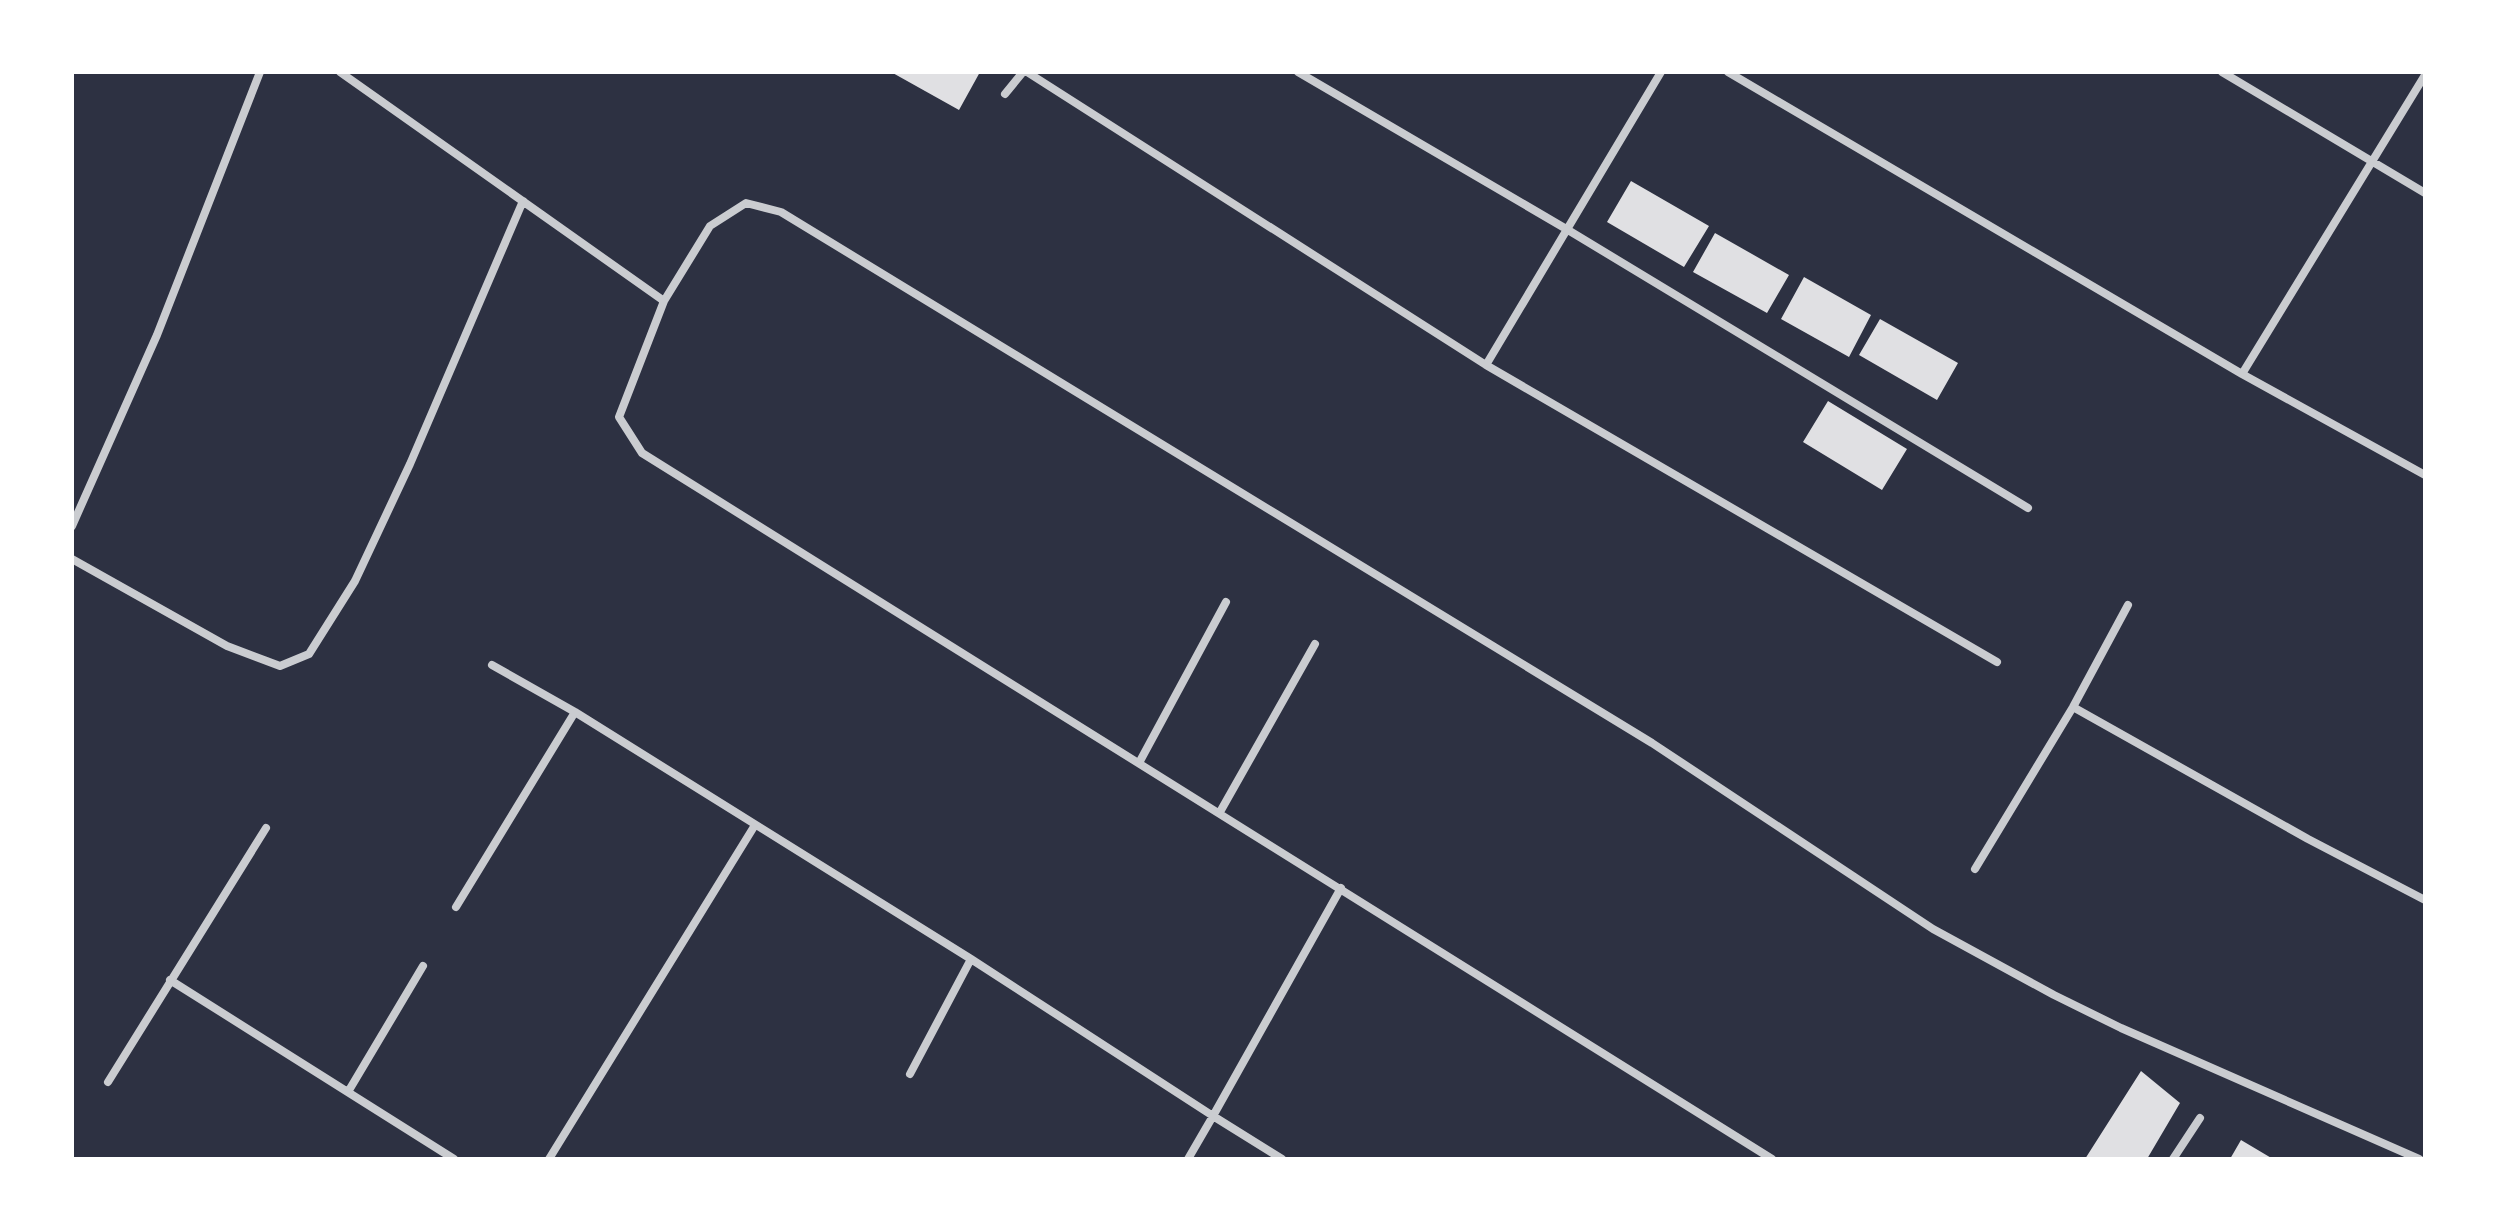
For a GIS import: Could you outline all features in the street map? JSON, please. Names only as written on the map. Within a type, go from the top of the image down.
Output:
[{"type":"street","points":[[72,526],[157,335],[260,72]]},
{"type":"street","points":[[340,72],[664,301]]},
{"type":"street","points":[[1005,94],[1025,72],[1486,365],[1997,662]]},
{"type":"street","points":[[1298,72],[1568,230],[2028,508]]},
{"type":"street","points":[[1486,365],[1661,72]]},
{"type":"street","points":[[1728,72],[2242,374],[2425,475]]},
{"type":"street","points":[[2222,72],[2425,193]]},
{"type":"street","points":[[2242,374],[2425,75]]},
{"type":"street","points":[[72,559],[227,646],[280,666],[309,654],[355,581],[410,464],[523,201]]},
{"type":"street","points":[[1772,1159],[642,453],[619,417],[664,301],[710,226],[746,203],[781,212],[1652,743],[1933,929],[2121,1028],[2419,1159]]},
{"type":"street","points":[[1139,763],[1226,602]]},
{"type":"street","points":[[1975,869],[2073,707],[2128,605]]},
{"type":"street","points":[[1220,812],[1315,644]]},
{"type":"street","points":[[492,665],[575,712],[971,959],[1282,1159]]},
{"type":"street","points":[[2073,707],[2308,839],[2425,900]]},
{"type":"street","points":[[456,907],[575,712]]},
{"type":"street","points":[[549,1159],[755,825]]},
{"type":"street","points":[[108,1082],[266,828]]},
{"type":"street","points":[[1188,1159],[1341,888]]},
{"type":"street","points":[[910,1074],[971,959]]},
{"type":"street","points":[[348,1092],[423,966]]},
{"type":"street","points":[[170,980],[454,1159]]},
{"type":"street","points":[[2173,1159],[2200,1118]]},
{"type":"building","points":[[891,72],[980,72],[959,110]]},
{"type":"building","points":[[1631,181],[1709,226],[1684,267],[1607,222]]},
{"type":"building","points":[[1715,233],[1789,275],[1767,313],[1693,272]]},
{"type":"building","points":[[1804,277],[1871,315],[1849,357],[1781,319]]},
{"type":"building","points":[[1880,319],[1958,363],[1937,400],[1859,355]]},
{"type":"building","points":[[1828,401],[1907,449],[1882,490],[1803,442]]},
{"type":"building","points":[[2141,1071],[2180,1103],[2147,1159],[2085,1159]]},
{"type":"building","points":[[2241,1140],[2273,1159],[2230,1159]]}]
